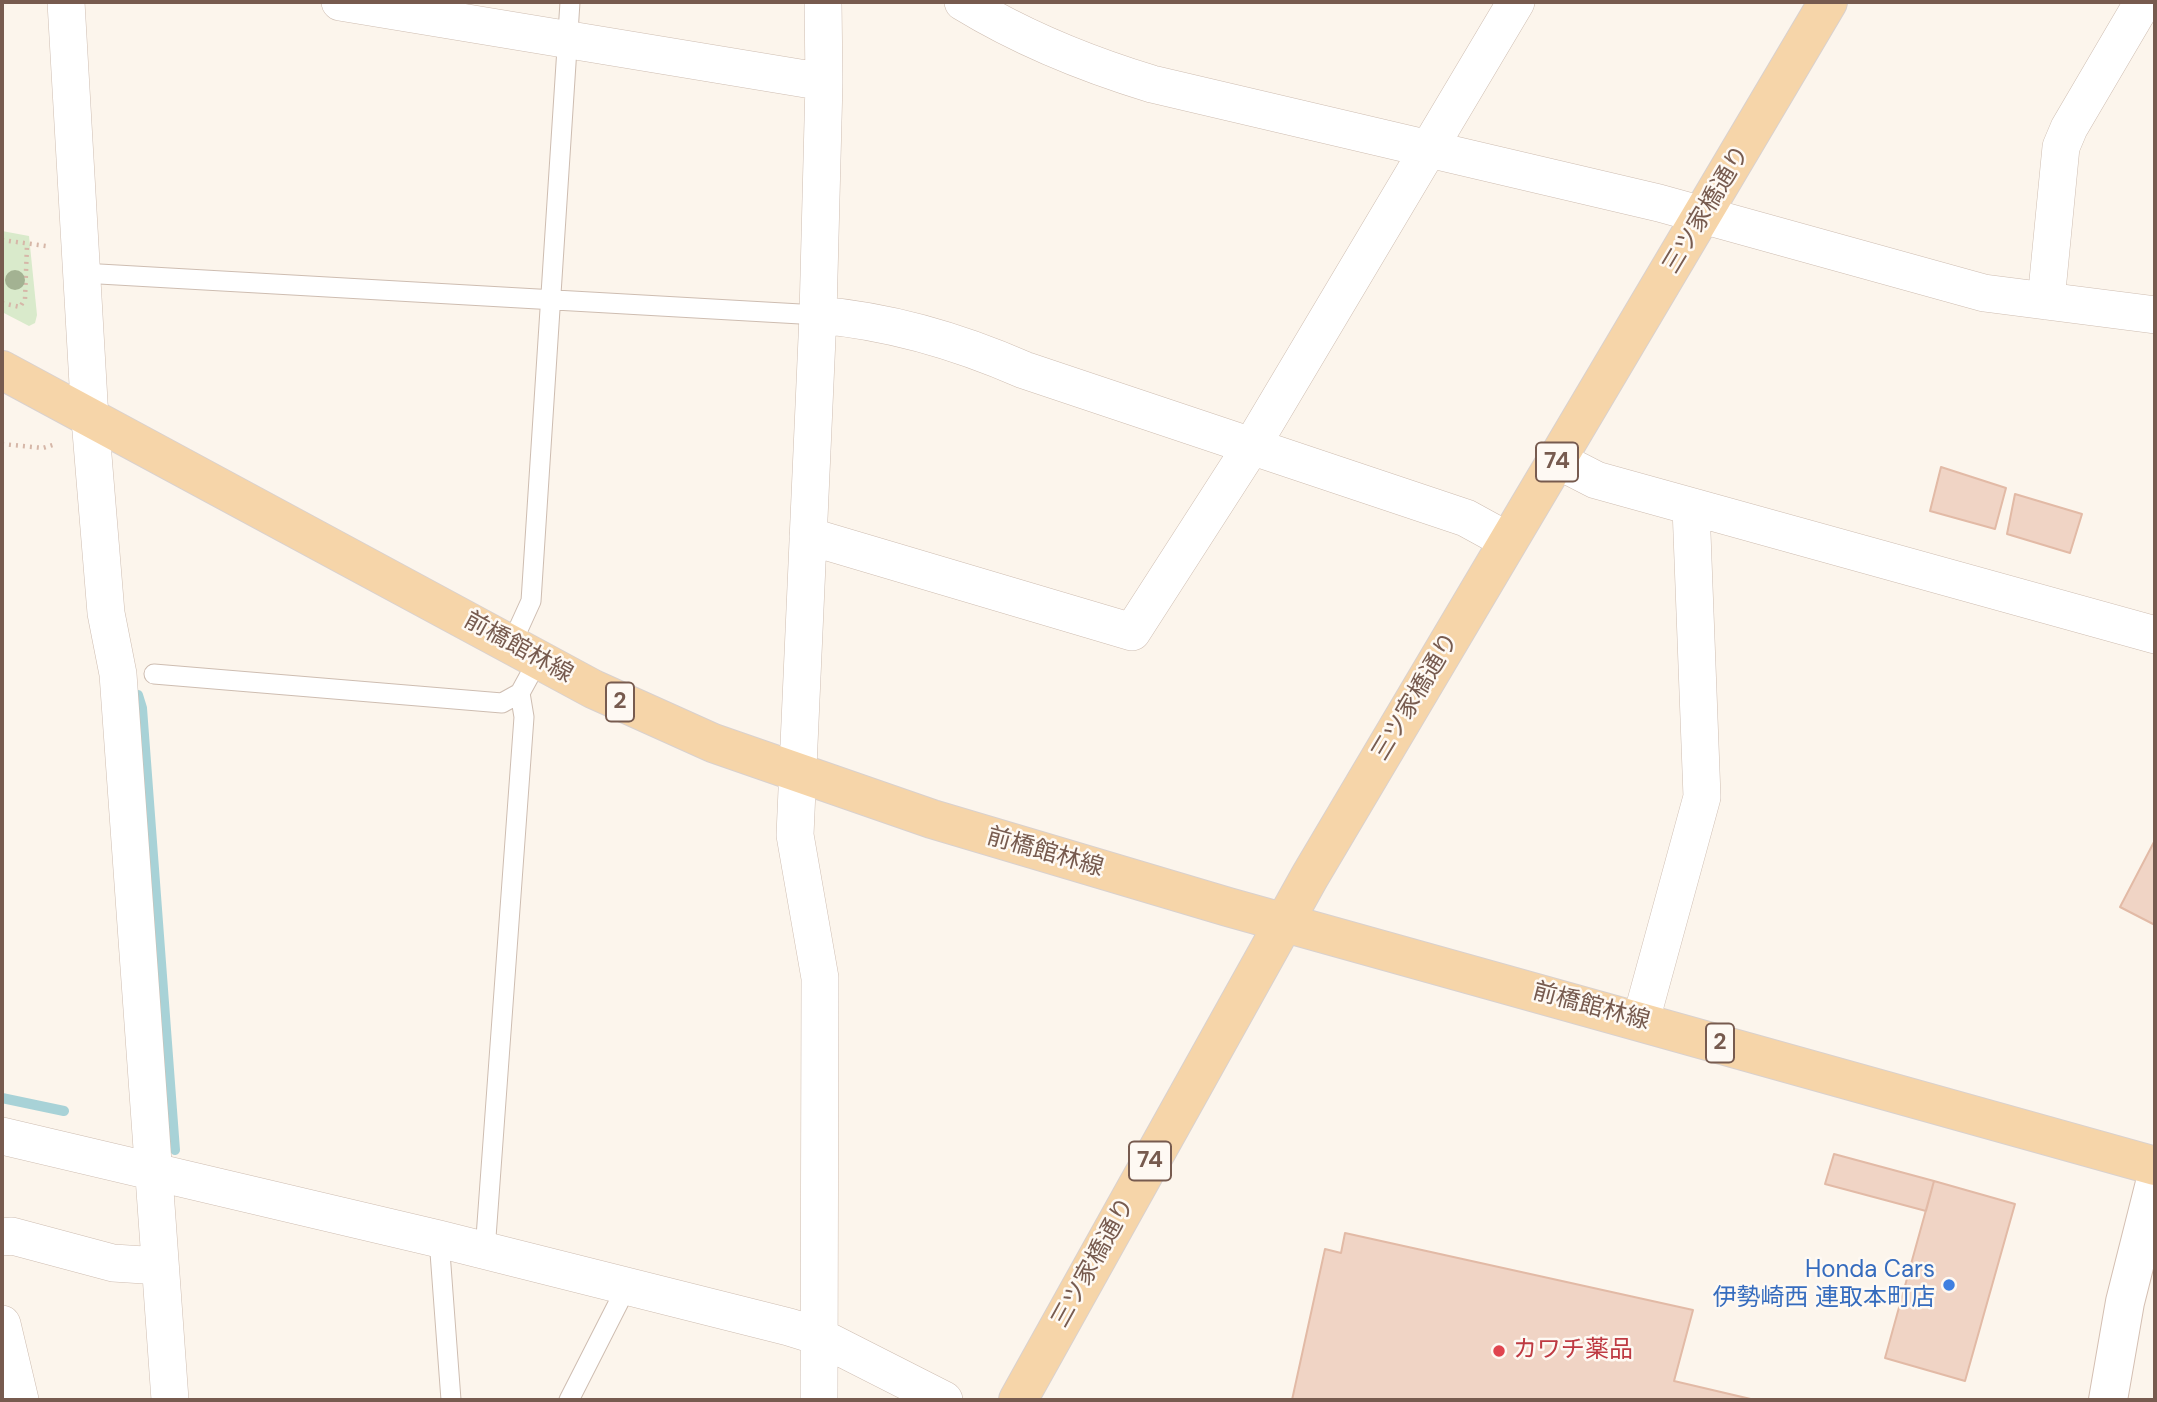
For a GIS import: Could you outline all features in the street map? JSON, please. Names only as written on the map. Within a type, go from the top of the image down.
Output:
[{"type":"main road","name":"三ツ家橋通り","points":[[1017,1400],[1285,922],[1828,2]]},
{"type":"main road","name":"前橋館林線","points":[[2,370],[651,718],[799,774],[932,819],[1285,922],[2155,1166]]},
{"type":"street","points":[[66,2],[90,418],[106,613],[118,674],[170,1400]]},
{"type":"street","points":[[340,2],[824,82]]},
{"type":"street","points":[[820,1400],[820,978],[795,835],[818,315],[824,82],[823,2]]},
{"type":"street","points":[[963,2],[1085,64],[1152,84],[1704,215],[1984,293],[2155,315]]},
{"type":"street","points":[[808,536],[1132,632],[1251,447],[1516,2]]},
{"type":"street","points":[[2046,300],[2061,147],[2069,128],[2143,2]]},
{"type":"street","points":[[818,315],[848,318],[938,339],[1466,518],[1508,541]]},
{"type":"street","points":[[1558,460],[1596,480],[2155,635]]},
{"type":"street","points":[[1641,1020],[1702,797],[1691,507]]},
{"type":"street","points":[[2,1136],[439,1239],[818,1336],[944,1400]]},
{"type":"street","points":[[2108,1400],[2124,1302],[2155,1183]]},
{"type":"street","points":[[2,1237],[12,1236],[113,1263],[160,1266]]},
{"type":"street","points":[[2,1324],[20,1400]]},
{"type":"lane","points":[[485,1251],[524,717],[520,693],[531,601],[570,2]]},
{"type":"lane","points":[[82,273],[552,302],[818,315]]},
{"type":"lane","points":[[154,674],[502,703],[520,693]]},
{"type":"lane","points":[[439,1239],[451,1400]]},
{"type":"lane","points":[[569,1400],[627,1286]]},
{"type":"path","points":[[2,240],[27,244],[25,299],[20,307],[2,303]]},
{"type":"path","points":[[2,444],[43,448],[57,444]]},
{"type":"green space","points":[[2,231],[29,236],[37,315],[35,323],[29,326],[2,312]]},
{"type":"building","points":[[1941,467],[2006,488],[1995,529],[1930,511]]},
{"type":"building","points":[[2015,494],[2082,514],[2070,553],[2007,534]]},
{"type":"building","points":[[2155,840],[2155,925],[2120,907]]},
{"type":"building","points":[[1834,1154],[1934,1181],[1926,1211],[1825,1184]]},
{"type":"building","name":"Honda Cars 伊勢崎西 連取本町店","points":[[1934,1181],[2015,1204],[1965,1381],[1885,1358]]},
{"type":"building","points":[[1345,1233],[1693,1310],[1674,1381],[1755,1400],[1292,1400],[1325,1249],[1341,1253]]},
{"type":"waterway","points":[[138,695],[142,708],[175,1150]]},
{"type":"waterway","points":[[2,1098],[64,1111]]},
{"type":"place","name":"Honda Cars 伊勢崎西 連取本町店","points":[[1949,1285]]},
{"type":"place","name":"カワチ薬品","points":[[1499,1351]]}]
